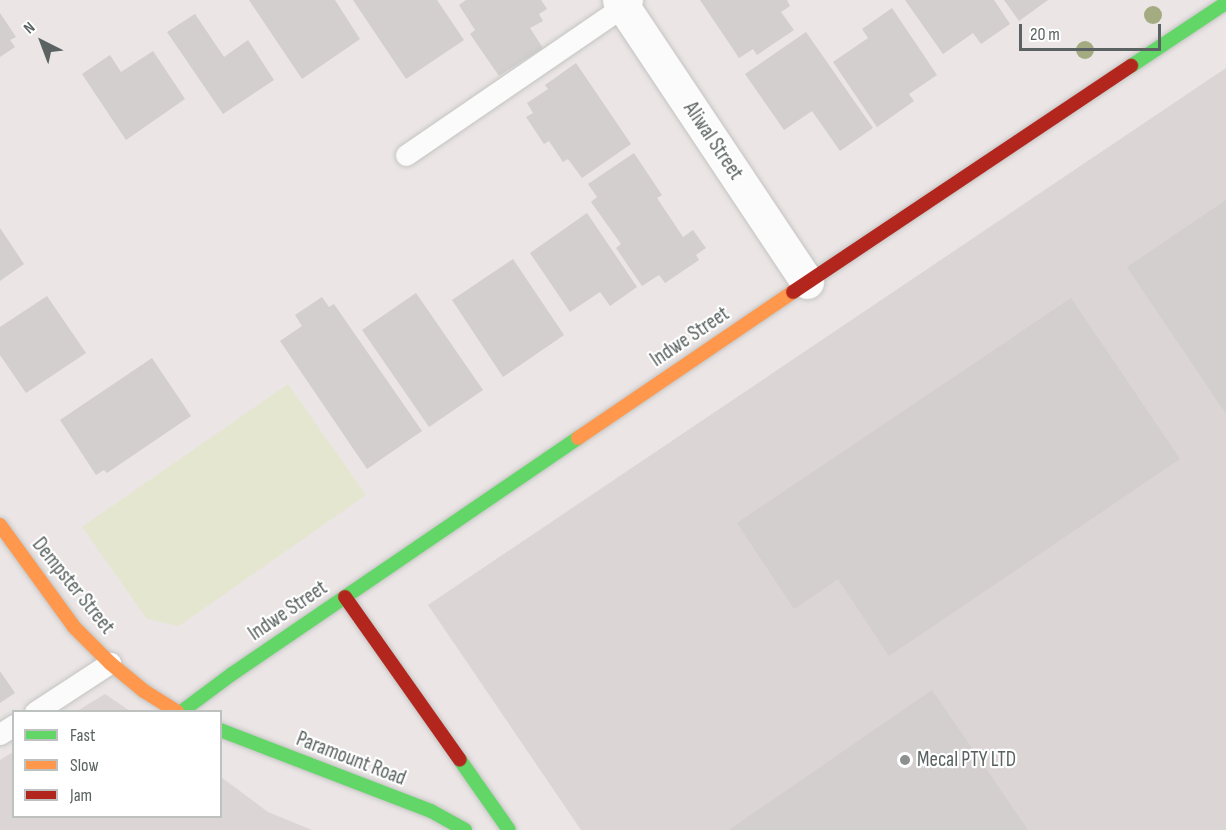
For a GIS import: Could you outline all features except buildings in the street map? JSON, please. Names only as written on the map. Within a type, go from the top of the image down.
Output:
[{"type":"street","name":"Aliwal Street","points":[[625,2],[807,282]]},
{"type":"street","name":"Indwe Street","points":[[180,710],[807,282],[1226,3]]},
{"type":"street","name":"Dempster Street","points":[[0,525],[74,627],[110,663],[144,691],[177,710]]},
{"type":"street","points":[[345,597],[509,830]]},
{"type":"street","name":"Paramount Road","points":[[222,731],[431,811],[465,830]]},
{"type":"lane","points":[[406,155],[625,2]]},
{"type":"lane","points":[[37,710],[110,663]]},
{"type":"shaded area","points":[[1226,68],[1226,830],[581,830],[428,605]]},
{"type":"shaded area","points":[[105,694],[129,710],[79,710]]},
{"type":"shaded area","points":[[12,753],[12,818],[222,818],[222,778],[268,812],[312,830],[0,830],[0,760]]},
{"type":"green space","points":[[288,384],[366,495],[179,626],[147,619],[82,527]]},
{"type":"traffic: fast","points":[[1131,66],[1226,3]]},
{"type":"traffic: fast","points":[[184,710],[232,674],[578,438]]},
{"type":"traffic: fast","points":[[222,731],[431,811],[465,830]]},
{"type":"traffic: fast","points":[[460,760],[509,830]]},
{"type":"traffic: slow","points":[[578,438],[793,292]]},
{"type":"traffic: slow","points":[[0,525],[74,627],[110,663],[144,691],[174,710]]},
{"type":"traffic: jam","points":[[793,292],[1131,66]]},
{"type":"traffic: jam","points":[[345,597],[460,760]]},
{"type":"place","name":"Mecal PTY LTD","points":[[905,760]]}]
